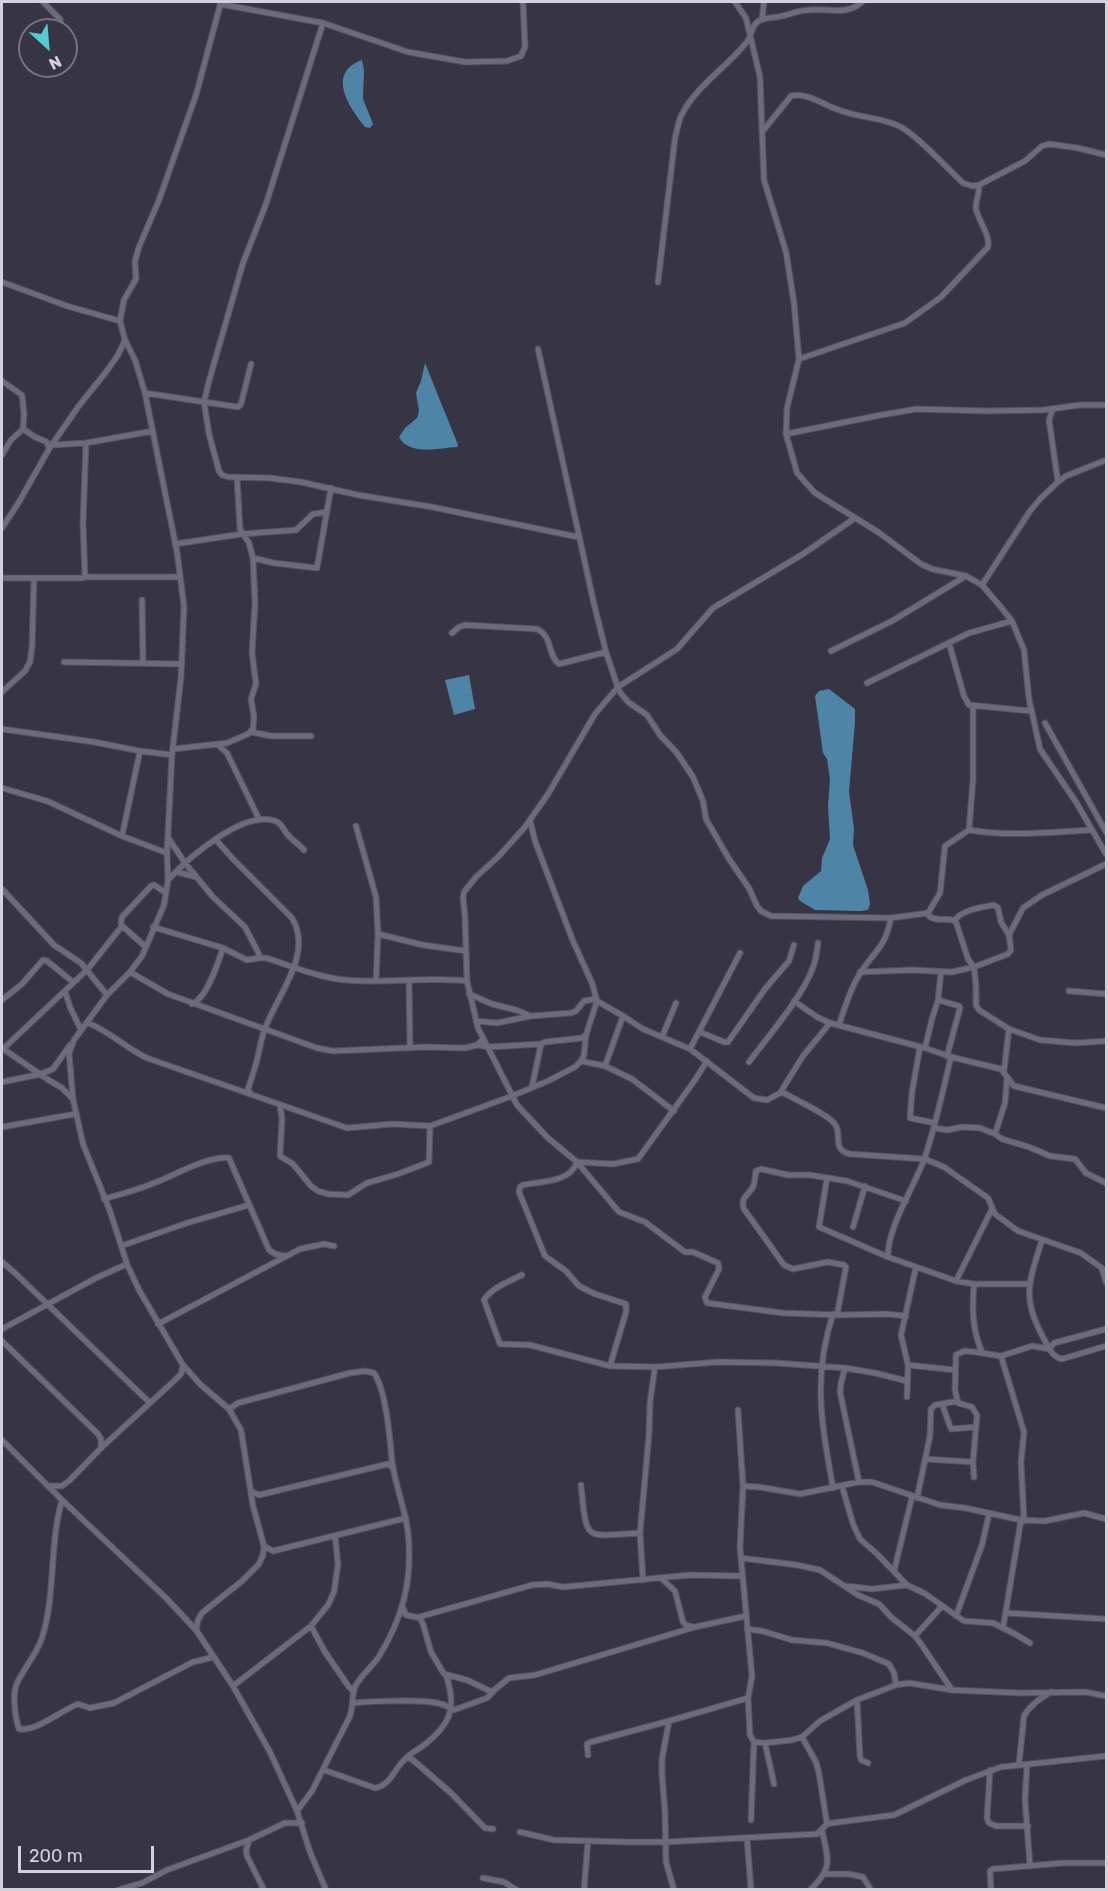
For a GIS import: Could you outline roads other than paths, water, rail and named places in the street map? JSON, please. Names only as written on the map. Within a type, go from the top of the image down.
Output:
[{"type":"street","points":[[44,2],[59,18]]},
{"type":"street","points":[[2,1082],[53,1070],[107,995],[130,972],[146,947],[164,905],[168,880],[167,853],[173,752],[182,664],[184,606],[175,544],[145,393],[120,321],[124,300],[136,279],[135,261],[139,247],[159,200],[196,95],[221,3],[323,23],[408,52],[465,62],[507,61],[521,56],[525,47],[523,2]]},
{"type":"street","points":[[735,2],[746,18],[760,77],[764,180],[786,252],[794,303],[799,359],[787,408],[786,434],[792,459],[801,480],[823,499],[878,532],[921,564],[932,570],[954,572],[966,576],[982,585],[1012,621],[1024,650],[1031,711],[1040,749],[1076,802],[1107,854]]},
{"type":"street","points":[[762,19],[764,2]]},
{"type":"street","points":[[658,282],[675,138],[680,118],[691,100],[707,81],[740,51],[751,37],[753,27],[762,19],[783,16],[800,10],[845,11],[862,2]]},
{"type":"street","points":[[323,23],[266,204],[243,263],[204,402],[208,434],[219,471],[222,475],[237,478],[270,478],[331,488],[578,537]]},
{"type":"street","points":[[762,132],[791,96],[798,94],[839,111],[902,128],[963,183],[972,186],[979,185],[1025,161],[1042,146],[1049,144],[1107,155]]},
{"type":"street","points":[[799,359],[905,323],[941,297],[988,247],[988,237],[976,210],[979,185]]},
{"type":"street","points":[[2,282],[67,306],[120,321]]},
{"type":"street","points":[[2,528],[50,447],[78,406],[112,364],[125,340]]},
{"type":"street","points":[[538,349],[578,537],[606,652],[618,687],[628,702],[647,714],[660,735],[672,746],[686,766],[701,795],[706,819],[761,911],[771,916],[891,918],[928,913]]},
{"type":"street","points":[[145,393],[240,406],[251,364]]},
{"type":"street","points":[[2,381],[22,395],[24,414],[23,429],[11,440],[2,455]]},
{"type":"street","points":[[786,434],[917,409],[986,411],[1107,405]]},
{"type":"street","points":[[1053,409],[1049,420],[1058,482]]},
{"type":"street","points":[[23,429],[47,442],[50,447]]},
{"type":"street","points":[[50,447],[153,431]]},
{"type":"street","points":[[85,577],[83,523],[86,443]]},
{"type":"street","points":[[982,585],[1030,511],[1058,482],[1073,473],[1107,460]]},
{"type":"street","points":[[237,478],[240,529],[249,543],[253,558],[255,603],[252,653],[256,684],[251,699],[254,717],[251,732]]},
{"type":"street","points":[[253,558],[317,568],[331,488]]},
{"type":"street","points":[[175,544],[242,534],[296,530],[313,514],[327,512]]},
{"type":"street","points":[[855,518],[803,554],[713,609],[677,649],[618,687],[596,714],[530,820],[510,846],[476,877],[464,892],[462,898],[465,916],[467,981],[476,1021],[483,1039],[512,1096],[527,1118],[577,1162],[620,1212],[645,1222],[685,1252],[693,1252],[718,1263],[719,1269],[705,1297],[707,1303],[783,1313],[906,1316]]},
{"type":"street","points":[[831,651],[892,621],[966,576]]},
{"type":"street","points":[[2,578],[180,577]]},
{"type":"street","points":[[2,692],[26,671],[30,662],[34,578]]},
{"type":"street","points":[[142,600],[143,662]]},
{"type":"street","points":[[867,682],[949,643],[985,628],[1012,621]]},
{"type":"street","points":[[452,633],[465,625],[537,629],[548,638],[554,660],[559,664],[606,652]]},
{"type":"street","points":[[949,643],[966,702],[969,705],[1031,711]]},
{"type":"street","points":[[64,662],[182,664]]},
{"type":"street","points":[[969,830],[973,780],[973,706]]},
{"type":"street","points":[[1045,723],[1107,831]]},
{"type":"street","points":[[2,729],[94,741],[140,751],[173,752],[217,745],[251,732],[271,736],[310,736]]},
{"type":"street","points":[[217,745],[227,753],[259,819]]},
{"type":"street","points":[[122,836],[140,751]]},
{"type":"street","points":[[2,788],[47,801],[122,836],[167,853]]},
{"type":"street","points":[[168,880],[184,863],[216,840],[238,827],[259,819],[281,824],[288,836],[304,850]]},
{"type":"street","points":[[88,1023],[147,1058],[347,1128],[392,1124],[430,1126],[512,1096],[563,1074],[581,1061],[596,1000],[592,983],[573,941],[535,841],[530,820]]},
{"type":"street","points":[[356,826],[376,897],[378,934],[376,981]]},
{"type":"street","points":[[928,913],[940,893],[945,846],[969,830],[1015,834],[1091,830]]},
{"type":"street","points":[[168,838],[184,863],[213,897],[245,927],[259,958]]},
{"type":"street","points":[[216,840],[292,918],[298,928],[300,938],[298,956],[264,1030],[248,1089],[250,1094]]},
{"type":"street","points":[[1008,935],[1023,908],[1031,902],[1066,882],[1107,864]]},
{"type":"street","points":[[177,872],[196,877]]},
{"type":"street","points":[[146,947],[122,926],[120,920],[151,886],[154,885],[166,893]]},
{"type":"street","points":[[2,889],[54,945],[81,963],[107,995]]},
{"type":"street","points":[[860,972],[912,970],[952,972],[974,967],[1011,952],[1008,935],[1001,922],[998,908],[994,905],[964,913],[955,920]]},
{"type":"street","points":[[928,913],[935,920],[955,920]]},
{"type":"street","points":[[839,1025],[860,972],[882,946],[888,934],[891,918]]},
{"type":"street","points":[[955,920],[968,959],[974,967],[977,1008],[1009,1029],[1040,1040],[1076,1043],[1107,1041]]},
{"type":"street","points":[[73,1099],[63,1088],[2,1049],[87,970],[122,926]]},
{"type":"street","points":[[153,927],[224,948],[247,960],[266,958],[333,978],[376,981],[450,979],[467,981]]},
{"type":"street","points":[[378,934],[423,945],[466,951]]},
{"type":"street","points":[[749,1062],[794,1001],[813,968],[818,943]]},
{"type":"street","points":[[700,1032],[724,1042],[728,1041],[765,989],[789,961],[794,945]]},
{"type":"street","points":[[192,1004],[202,996],[224,948]]},
{"type":"street","points":[[690,1049],[740,953]]},
{"type":"street","points":[[2,1000],[22,984],[43,960],[73,982]]},
{"type":"street","points":[[130,972],[168,994],[192,1004],[317,1048],[333,1051],[541,1044],[582,1038],[586,1035]]},
{"type":"street","points":[[941,972],[938,1000],[912,1092],[910,1118],[947,1130],[962,1127],[980,1128],[1002,1139],[1029,1146],[1050,1156],[1071,1157],[1086,1173],[1107,1183]]},
{"type":"street","points":[[409,980],[410,1048]]},
{"type":"street","points":[[65,991],[81,1030]]},
{"type":"street","points":[[1069,991],[1107,994]]},
{"type":"street","points":[[469,994],[531,1016]]},
{"type":"street","points":[[476,1021],[490,1023],[531,1016],[571,1013],[576,1011],[584,1001],[596,1000],[643,1029],[690,1049],[754,1098],[767,1100],[780,1093],[803,1056],[830,1023]]},
{"type":"street","points":[[888,1257],[894,1226],[925,1159],[960,1008],[938,1000]]},
{"type":"street","points":[[794,1001],[830,1023],[1004,1071]]},
{"type":"street","points":[[662,1037],[676,1003]]},
{"type":"street","points":[[604,1066],[623,1016]]},
{"type":"street","points":[[1009,1029],[1004,1071],[1014,1086],[1107,1108]]},
{"type":"street","points":[[477,1045],[483,1039]]},
{"type":"street","points":[[71,1044],[69,1053],[75,1114],[83,1144],[127,1264],[139,1290],[183,1365],[229,1409],[240,1430],[250,1490],[264,1546],[263,1555],[259,1564],[242,1581],[202,1613],[196,1630]]},
{"type":"street","points":[[532,1087],[541,1044]]},
{"type":"street","points":[[581,1061],[604,1066],[632,1078],[674,1111]]},
{"type":"street","points":[[577,1162],[614,1164],[638,1159],[674,1111],[706,1061]]},
{"type":"street","points":[[995,1134],[1005,1103],[1007,1078]]},
{"type":"street","points":[[780,1093],[784,1093],[832,1120],[837,1128],[838,1145],[843,1152],[925,1159],[944,1167],[985,1196],[991,1202],[992,1209],[999,1219],[1018,1231],[1081,1253],[1104,1270],[1107,1282]]},
{"type":"street","points":[[280,1105],[282,1119],[280,1156],[293,1164],[311,1186],[328,1194],[348,1195],[367,1183],[429,1162],[430,1126]]},
{"type":"street","points":[[2,1127],[75,1114]]},
{"type":"street","points":[[104,1199],[153,1184],[182,1170],[226,1157],[232,1161],[269,1250],[285,1256]]},
{"type":"street","points":[[577,1162],[574,1170],[565,1177],[523,1185],[519,1192],[545,1256],[566,1271],[579,1286],[626,1304],[626,1312],[610,1366]]},
{"type":"street","points":[[833,1488],[822,1424],[820,1367],[825,1339],[835,1315],[846,1269],[844,1265],[828,1262],[801,1268],[788,1268],[778,1258],[744,1209],[742,1200],[753,1186],[756,1171],[759,1169],[788,1175],[810,1175],[847,1180],[906,1201]]},
{"type":"street","points":[[827,1178],[819,1227],[888,1257],[956,1281],[974,1284],[1029,1284]]},
{"type":"street","points":[[853,1227],[865,1186]]},
{"type":"street","points":[[121,1246],[187,1222],[249,1205]]},
{"type":"street","points":[[956,1281],[992,1209]]},
{"type":"street","points":[[1042,1240],[1029,1284],[1032,1315],[1049,1349],[1053,1355],[1062,1359],[1107,1346]]},
{"type":"street","points":[[158,1324],[300,1249],[320,1244],[334,1246]]},
{"type":"street","points":[[2,1262],[150,1403]]},
{"type":"street","points":[[2,1329],[96,1278],[127,1264]]},
{"type":"street","points":[[907,1396],[909,1365],[902,1335],[916,1267]]},
{"type":"street","points":[[522,1275],[492,1291],[484,1300],[498,1342],[503,1345],[520,1344],[538,1347],[610,1366],[654,1367],[718,1362],[776,1363],[845,1368],[907,1381]]},
{"type":"street","points":[[974,1284],[971,1311],[976,1337],[982,1352]]},
{"type":"street","points":[[1049,1349],[1054,1343],[1107,1329]]},
{"type":"street","points":[[2,1341],[98,1434],[101,1439],[101,1448]]},
{"type":"street","points":[[974,1478],[977,1415],[970,1406],[958,1403],[955,1390],[956,1355],[959,1352],[982,1352],[1001,1356],[1032,1346],[1049,1349]]},
{"type":"street","points":[[1001,1356],[1024,1432],[1021,1462],[1023,1521],[1012,1566],[1007,1613],[1003,1628]]},
{"type":"street","points":[[183,1365],[181,1374],[62,1486],[55,1528],[50,1593],[42,1638],[33,1659],[16,1687],[15,1703],[19,1729],[26,1729],[78,1704],[93,1708],[114,1702],[193,1662],[214,1656]]},
{"type":"street","points":[[909,1365],[955,1370]]},
{"type":"street","points":[[643,1580],[639,1533],[654,1367]]},
{"type":"street","points":[[845,1368],[840,1392],[859,1482]]},
{"type":"street","points":[[229,1409],[271,1394],[350,1373],[370,1371],[376,1376],[379,1384],[393,1468],[406,1518],[409,1570],[403,1608],[376,1662],[356,1685],[349,1718],[324,1770],[297,1811]]},
{"type":"street","points":[[181,1374],[190,1373]]},
{"type":"street","points":[[894,1571],[926,1459],[931,1409],[935,1405],[958,1401]]},
{"type":"street","points":[[942,1404],[951,1429],[976,1427]]},
{"type":"street","points":[[738,1410],[743,1486],[741,1558],[752,1676],[748,1698],[750,1735],[754,1742],[751,1820]]},
{"type":"street","points":[[2,1440],[60,1499],[166,1598],[196,1630],[233,1686],[270,1752],[302,1823],[310,1852],[326,1890]]},
{"type":"street","points":[[926,1459],[973,1462]]},
{"type":"street","points":[[250,1490],[259,1495],[388,1464],[393,1468]]},
{"type":"street","points":[[743,1486],[800,1494],[859,1482],[872,1482],[940,1505],[1023,1521],[1045,1521],[1084,1513],[1107,1519]]},
{"type":"street","points":[[581,1485],[588,1531],[597,1536],[639,1533]]},
{"type":"street","points":[[48,1486],[62,1486]]},
{"type":"street","points":[[842,1486],[860,1539],[907,1585],[924,1593],[964,1621],[993,1623],[1030,1643]]},
{"type":"street","points":[[956,1617],[990,1514]]},
{"type":"street","points":[[264,1546],[273,1551],[406,1518]]},
{"type":"street","points":[[233,1686],[310,1626],[328,1605],[334,1592],[338,1564],[335,1536]]},
{"type":"street","points":[[741,1558],[820,1570],[858,1595],[879,1604],[897,1623],[915,1636],[952,1690]]},
{"type":"street","points":[[403,1608],[406,1615],[419,1617],[532,1586],[547,1584],[564,1587],[690,1575],[742,1576]]},
{"type":"street","points":[[662,1579],[675,1591],[683,1622],[695,1627]]},
{"type":"street","points":[[844,1585],[872,1589],[907,1585]]},
{"type":"street","points":[[915,1636],[942,1606]]},
{"type":"street","points":[[1007,1613],[1107,1619]]},
{"type":"street","points":[[354,1703],[368,1701],[427,1702],[441,1704],[451,1709],[459,1708],[487,1698],[508,1678],[546,1672],[695,1627],[746,1616]]},
{"type":"street","points":[[324,1770],[378,1788],[388,1782],[407,1757],[443,1728],[451,1709],[450,1687],[446,1675],[431,1652],[419,1617]]},
{"type":"street","points":[[310,1626],[349,1687],[354,1691]]},
{"type":"street","points":[[747,1629],[792,1640],[827,1643],[863,1653],[889,1664],[894,1673],[896,1685]]},
{"type":"street","points":[[446,1675],[494,1691]]},
{"type":"street","points":[[754,1742],[765,1743],[802,1737],[826,1716],[857,1700],[896,1685],[909,1683],[952,1690],[1010,1693],[1085,1692],[1107,1696]]},
{"type":"street","points":[[1019,1764],[1024,1716],[1027,1709],[1051,1692]]},
{"type":"street","points":[[588,1755],[587,1744],[591,1742],[748,1698]]},
{"type":"street","points":[[857,1700],[860,1756],[861,1760],[868,1763]]},
{"type":"street","points":[[669,1721],[662,1767],[664,1842],[666,1862],[674,1890]]},
{"type":"street","points":[[802,1737],[816,1762],[827,1824]]},
{"type":"street","points":[[765,1743],[774,1784]]},
{"type":"street","points":[[520,1832],[554,1840],[664,1842],[818,1834],[827,1824],[894,1815],[966,1780],[1001,1767],[1107,1756]]},
{"type":"street","points":[[407,1757],[451,1793],[485,1828],[493,1829]]},
{"type":"street","points":[[1027,1764],[1025,1800],[1030,1866]]},
{"type":"street","points":[[990,1770],[987,1818],[989,1823],[996,1826],[1028,1826]]},
{"type":"street","points":[[118,1890],[142,1883],[167,1870],[249,1840],[285,1823],[302,1823]]},
{"type":"street","points":[[810,1890],[825,1874],[827,1860],[822,1830]]},
{"type":"street","points":[[747,1838],[751,1890]]},
{"type":"street","points":[[249,1840],[247,1856],[264,1890]]},
{"type":"street","points":[[584,1890],[588,1841]]},
{"type":"street","points":[[991,1890],[991,1869],[1107,1863]]},
{"type":"street","points":[[825,1874],[849,1874],[863,1877],[871,1890]]},
{"type":"street","points":[[483,1878],[504,1882],[517,1890]]},
{"type":"street","points":[[142,1883],[145,1890]]},
{"type":"water","points":[[362,60],[363,99],[373,124],[370,128],[365,127],[353,110],[344,91],[345,73],[351,66]]},
{"type":"water","points":[[425,363],[457,447],[417,449],[404,443],[399,437],[405,428],[417,418],[419,411],[416,393]]},
{"type":"water","points":[[469,675],[475,709],[454,715],[445,680]]},
{"type":"water","points":[[829,689],[855,709],[849,792],[854,829],[853,845],[868,890],[870,904],[868,910],[815,910],[798,898],[803,886],[821,871],[822,858],[830,839],[828,806],[830,779],[827,759],[823,753],[815,696],[819,691]]}]
